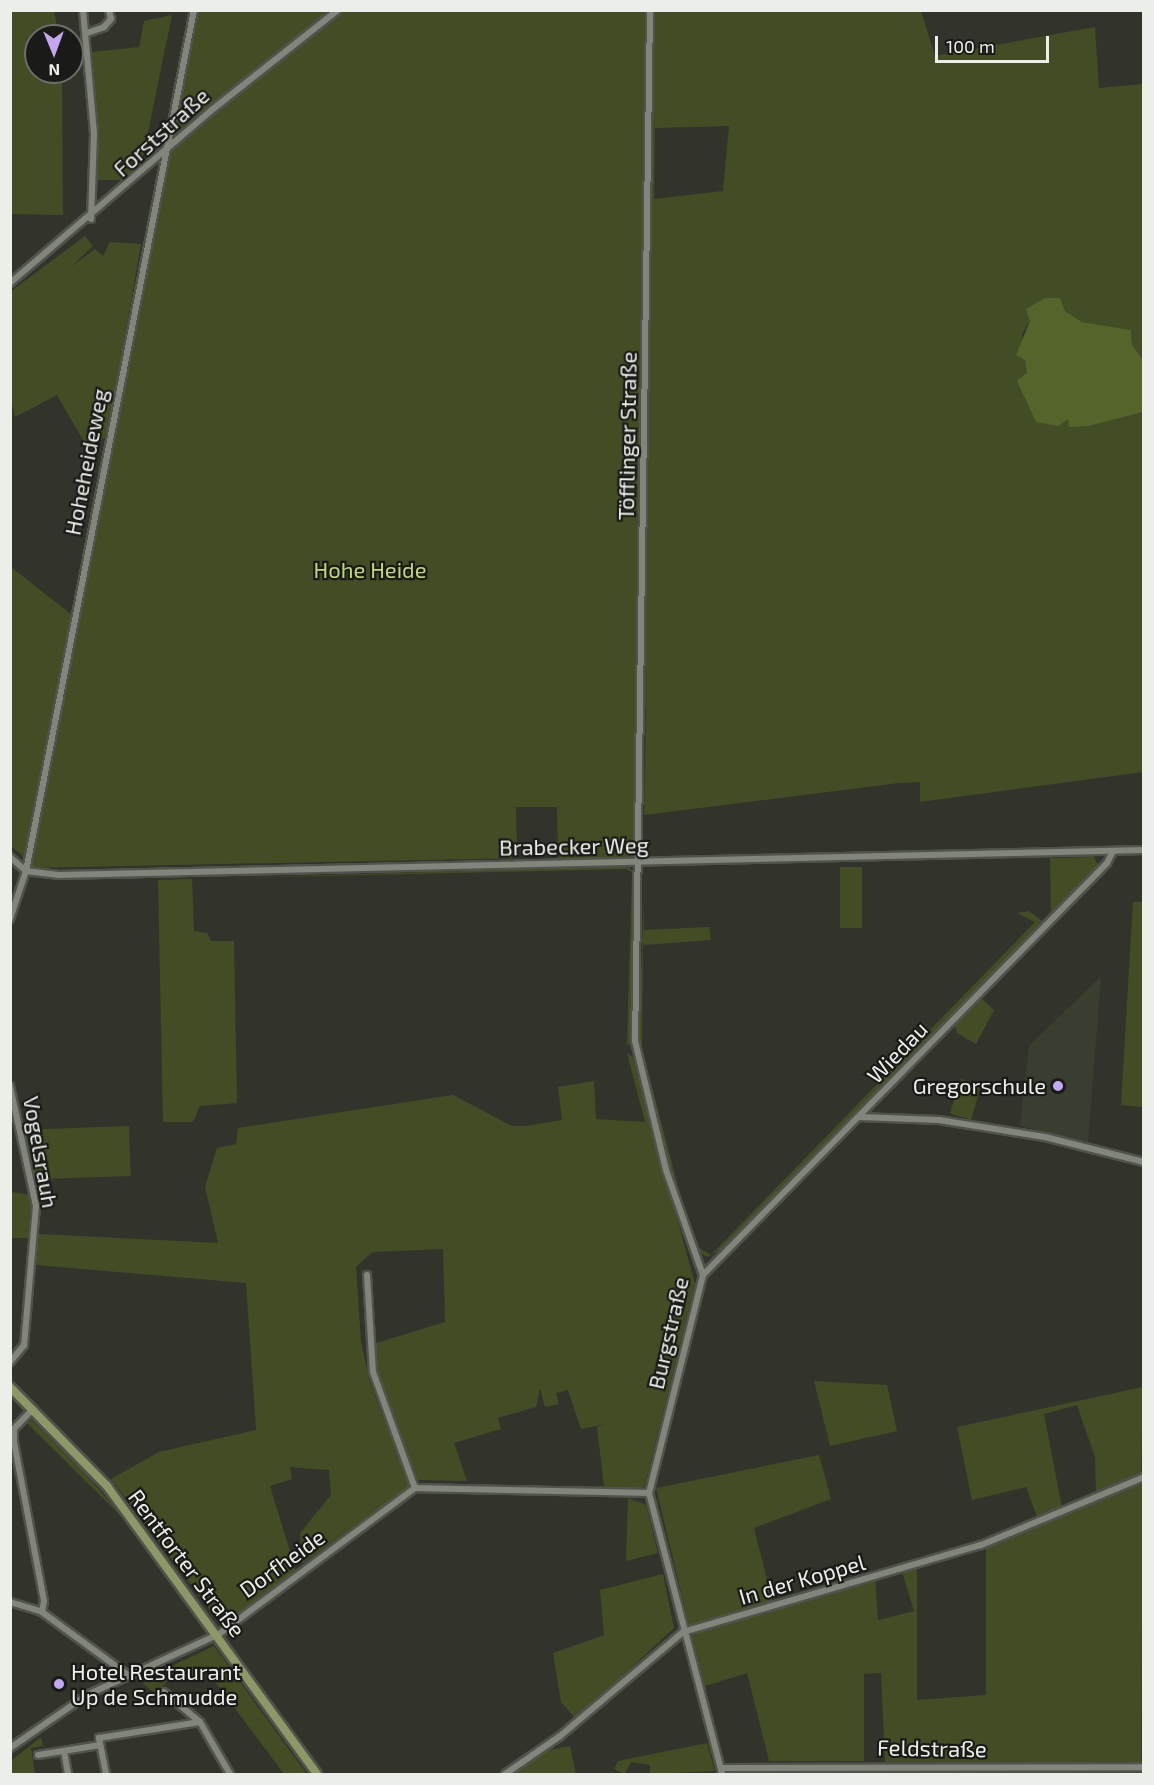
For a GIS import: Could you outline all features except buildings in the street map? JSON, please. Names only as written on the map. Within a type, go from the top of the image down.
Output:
[{"type":"main road","name":"Rentforter Straße","points":[[10,1387],[107,1486],[219,1634],[318,1774]]},
{"type":"street","points":[[83,10],[87,33],[94,134],[91,219]]},
{"type":"street","points":[[87,33],[104,27],[111,20],[109,10]]},
{"type":"street","name":"Hoheheideweg","points":[[10,919],[26,871],[164,153],[194,10]]},
{"type":"street","name":"Forststraße","points":[[10,283],[91,219],[164,153],[338,10]]},
{"type":"street","name":"Töfflinger Straße","points":[[639,862],[650,10]]},
{"type":"street","name":"Brabecker Weg","points":[[26,871],[71,874],[1143,850]]},
{"type":"street","name":"Wiedau","points":[[703,1275],[860,1118],[1113,851]]},
{"type":"street","points":[[10,857],[26,871]]},
{"type":"street","name":"Burgstraße","points":[[639,862],[636,1060],[703,1275],[649,1494],[683,1632],[721,1771]]},
{"type":"street","name":"Vogelsrauh","points":[[10,1086],[36,1206],[24,1345],[10,1362]]},
{"type":"street","points":[[860,1118],[939,1120],[1044,1137],[1143,1162]]},
{"type":"street","points":[[367,1275],[373,1372],[415,1488],[649,1494]]},
{"type":"street","points":[[33,1409],[14,1428],[14,1442],[44,1601],[42,1612]]},
{"type":"street","name":"In der Koppel","points":[[505,1774],[560,1736],[683,1632],[981,1545],[1143,1477]]},
{"type":"street","name":"Dorfheide","points":[[10,1748],[87,1695],[219,1634],[415,1488]]},
{"type":"street","points":[[10,1602],[42,1612],[128,1675]]},
{"type":"street","points":[[164,1692],[200,1722],[230,1774]]},
{"type":"street","points":[[106,1774],[99,1738],[200,1722]]},
{"type":"street","points":[[38,1755],[100,1745]]},
{"type":"street","points":[[64,1751],[68,1774]]},
{"type":"street","points":[[995,1766],[995,1774]]},
{"type":"street","name":"Feldstraße","points":[[721,1771],[995,1766],[1143,1767]]},
{"type":"shaded area","points":[[1045,298],[1060,298],[1065,311],[1082,322],[1131,330],[1132,345],[1143,360],[1143,412],[1089,426],[1069,427],[1068,419],[1058,426],[1036,422],[1017,381],[1027,373],[1025,360],[1016,355],[1030,321],[1026,309]]},
{"type":"shaded area","name":"Gregorschule","points":[[1101,976],[1088,1142],[1020,1126],[1029,1046]]},
{"type":"green space","points":[[10,11],[54,11],[57,24],[24,24],[24,84],[62,84],[63,215],[11,214]]},
{"type":"green space","name":"Hohe Heide","points":[[193,11],[921,11],[935,56],[1095,27],[1099,88],[1143,84],[1143,360],[1132,345],[1131,330],[1082,322],[1065,311],[1030,321],[1022,334],[1027,374],[1018,381],[1036,422],[1068,418],[1089,426],[1143,412],[1143,772],[920,802],[920,782],[644,815],[646,707],[638,707],[633,858],[558,858],[557,807],[516,807],[517,858],[31,868]],"holes":[[[729,126],[723,191],[654,199],[655,128]]]},
{"type":"green space","points":[[172,15],[141,166],[127,180],[97,180],[92,52],[139,47],[144,21]]},
{"type":"green space","points":[[85,236],[93,246],[71,267],[95,249],[103,256],[110,242],[141,244],[108,436],[87,447],[57,395],[15,417],[10,396],[10,292]]},
{"type":"green space","points":[[11,567],[72,615],[24,857],[10,845]]},
{"type":"green space","points":[[1094,857],[1098,865],[1051,912],[1050,858]]},
{"type":"green space","points":[[629,866],[635,875],[632,1042],[627,1045],[632,872],[626,869],[232,878]]},
{"type":"green space","points":[[840,867],[862,867],[862,928],[840,928]]},
{"type":"green space","points":[[192,879],[194,931],[207,933],[211,941],[234,941],[237,1103],[200,1106],[193,1122],[163,1122],[158,880]]},
{"type":"green space","points":[[644,900],[644,930],[709,927],[711,940],[643,945],[642,1049],[687,1221],[696,1246],[711,1255],[1035,922],[1017,913],[1029,911],[1042,921],[731,1243],[708,1257],[694,1250],[685,1224],[638,1048]]},
{"type":"green space","points":[[1133,902],[1144,902],[1143,1107],[1121,1105]]},
{"type":"green space","points":[[982,999],[994,1010],[976,1044],[957,1033],[955,1026]]},
{"type":"green space","points":[[627,1053],[633,1057],[695,1284],[645,1485],[639,1491],[561,1488],[604,1486],[597,1427],[606,1424],[581,1429],[568,1390],[556,1393],[559,1404],[545,1407],[540,1388],[536,1407],[498,1418],[501,1429],[454,1443],[467,1481],[418,1480],[378,1380],[373,1344],[445,1322],[443,1249],[372,1252],[356,1267],[361,1342],[369,1379],[409,1486],[302,1564],[300,1533],[331,1495],[329,1470],[290,1467],[292,1479],[270,1486],[296,1571],[228,1621],[216,1618],[111,1479],[159,1452],[256,1430],[246,1283],[36,1265],[39,1234],[218,1243],[205,1187],[217,1148],[236,1144],[238,1128],[453,1095],[512,1126],[526,1126],[562,1120],[558,1087],[594,1081],[596,1119],[645,1122]]},
{"type":"green space","points":[[960,1079],[981,1085],[971,1120],[950,1114]]},
{"type":"green space","points":[[129,1126],[131,1176],[34,1179],[32,1129]]},
{"type":"green space","points":[[11,1192],[31,1195],[28,1238],[11,1238]]},
{"type":"green space","points":[[814,1381],[887,1385],[897,1431],[830,1446]]},
{"type":"green space","points":[[1143,1387],[1141,1475],[1096,1493],[1095,1457],[1077,1405],[1044,1414],[1062,1508],[1038,1519],[1026,1487],[972,1500],[957,1427]]},
{"type":"green space","points":[[32,1420],[84,1472],[127,1522],[27,1423]]},
{"type":"green space","points":[[819,1455],[831,1499],[754,1528],[773,1603],[689,1625],[656,1488]]},
{"type":"green space","points":[[1143,1482],[1141,1762],[885,1762],[881,1673],[864,1674],[864,1761],[769,1761],[747,1673],[705,1686],[691,1634],[875,1579],[878,1620],[914,1611],[902,1572],[917,1567],[917,1700],[986,1695],[986,1547]]},
{"type":"green space","points":[[628,1498],[646,1505],[658,1553],[626,1561]]},
{"type":"green space","points":[[663,1574],[674,1628],[576,1719],[561,1702],[553,1653],[604,1635],[600,1590]]},
{"type":"green space","points":[[214,1646],[307,1774],[284,1774],[207,1671],[183,1678],[175,1672],[156,1694],[140,1681]]},
{"type":"green space","points":[[41,1737],[43,1746],[31,1748],[35,1774],[11,1774],[11,1761]]},
{"type":"green space","points":[[707,1743],[715,1771],[650,1774],[650,1765],[631,1762],[625,1774],[614,1769],[618,1761]]},
{"type":"green space","points":[[570,1746],[576,1774],[510,1774],[546,1751]]},
{"type":"place","name":"Gregorschule","points":[[1058,1086]]},
{"type":"place","name":"Hotel Restaurant Up de Schmudde","points":[[59,1684]]}]
